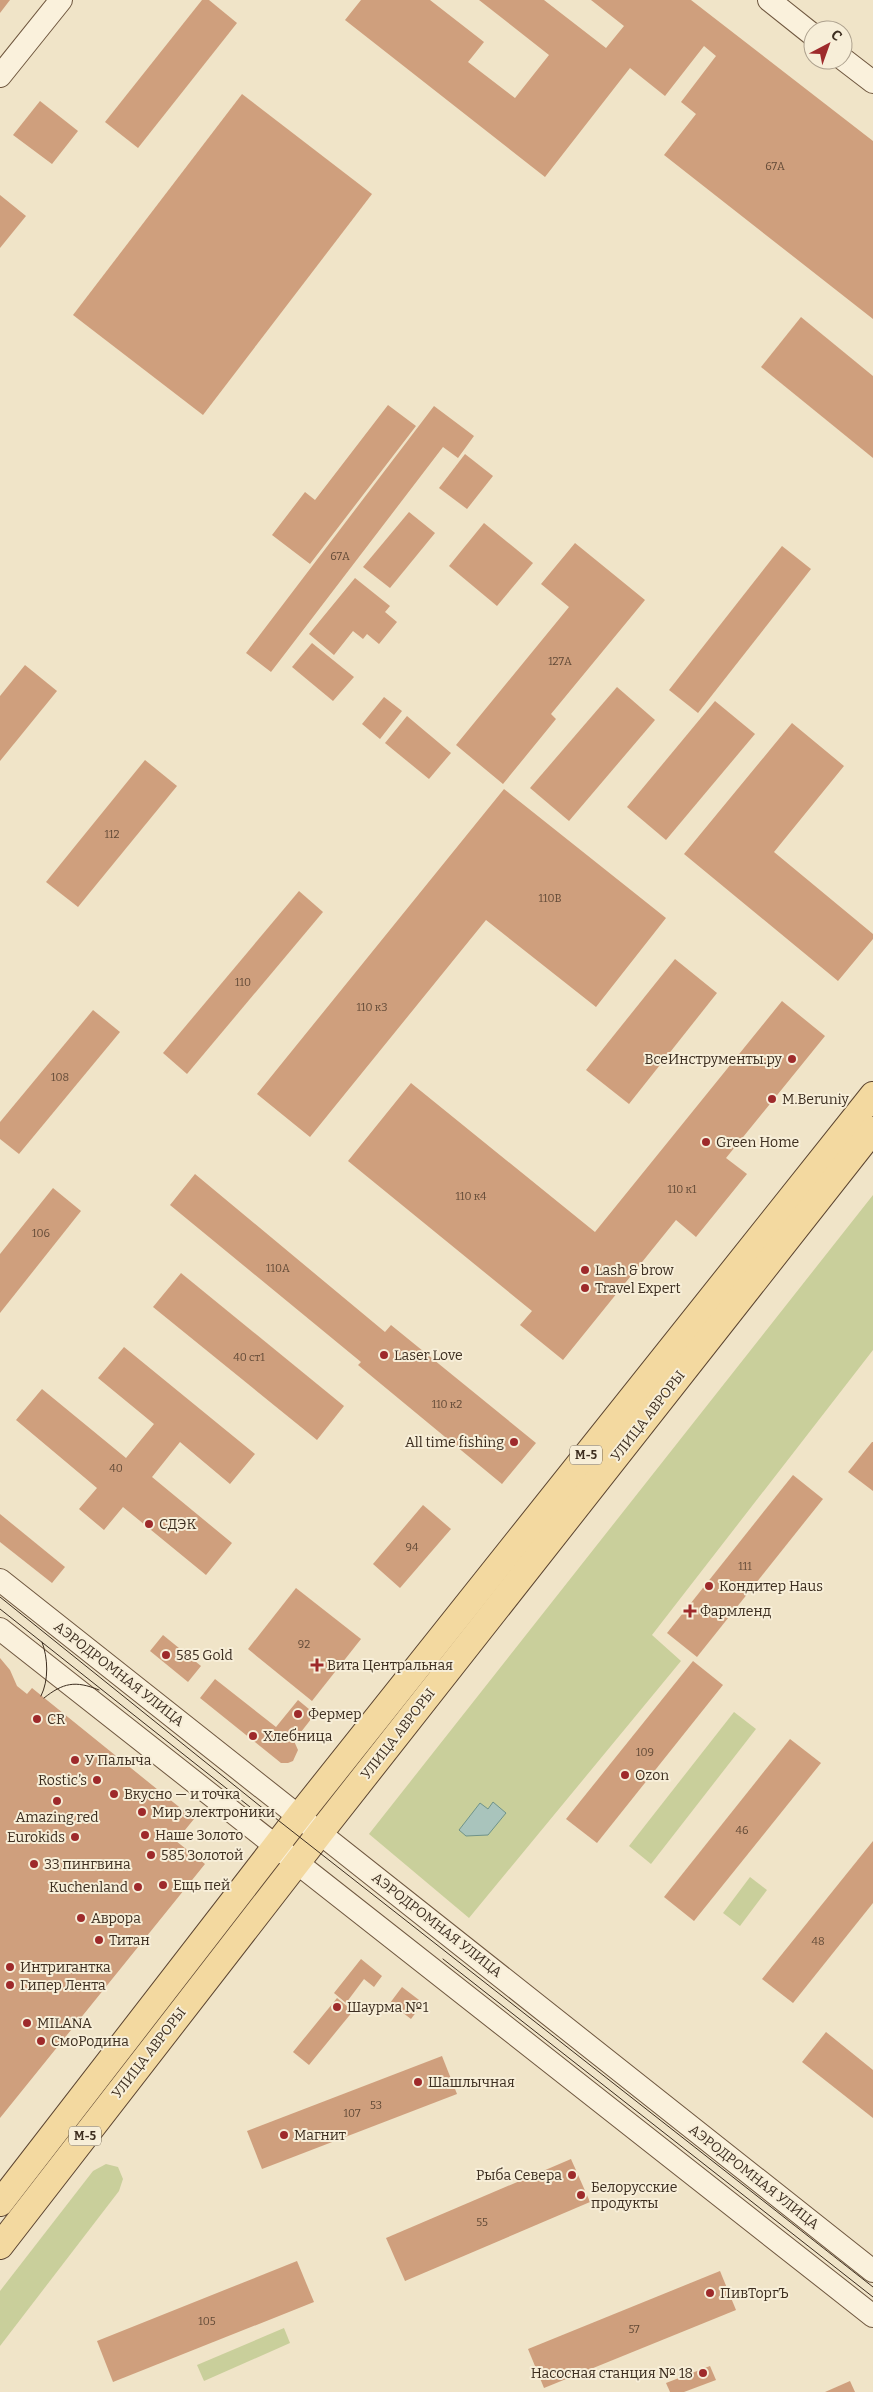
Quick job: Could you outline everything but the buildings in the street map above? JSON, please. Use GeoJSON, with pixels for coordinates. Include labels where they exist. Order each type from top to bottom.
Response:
{"type":"FeatureCollection","features":[{"type":"Feature","properties":{"kind":"main road"},"geometry":{"type":"LineString","coordinates":[[0,76],[61,0]]}},
{"type":"Feature","properties":{"kind":"main road"},"geometry":{"type":"LineString","coordinates":[[769,0],[803,27]]}},
{"type":"Feature","properties":{"kind":"main road"},"geometry":{"type":"LineString","coordinates":[[853,66],[873,82]]}},
{"type":"Feature","properties":{"kind":"main road","name":"УЛИЦА АВРОРЫ"},"geometry":{"type":"LineString","coordinates":[[0,2202],[275,1846],[873,1094]]}},
{"type":"Feature","properties":{"kind":"main road","name":"УЛИЦА АВРОРЫ"},"geometry":{"type":"LineString","coordinates":[[0,2246],[320,1833],[873,1130]]}},
{"type":"Feature","properties":{"kind":"main road","name":"АЭРОДРОМНАЯ УЛИЦА"},"geometry":{"type":"LineString","coordinates":[[0,1580],[873,2271]]}},
{"type":"Feature","properties":{"kind":"main road"},"geometry":{"type":"LineString","coordinates":[[0,1629],[873,2316]]}},
{"type":"Feature","properties":{"kind":"green space"},"geometry":{"type":"Polygon","coordinates":[[[873,1195],[873,1350],[652,1635],[681,1661],[469,1918],[369,1834],[873,1195]]]}},
{"type":"Feature","properties":{"kind":"green space"},"geometry":{"type":"Polygon","coordinates":[[[734,1712],[756,1729],[651,1864],[629,1846],[734,1712]]]}},
{"type":"Feature","properties":{"kind":"green space"},"geometry":{"type":"Polygon","coordinates":[[[750,1877],[767,1890],[740,1926],[723,1913],[750,1877]]]}},
{"type":"Feature","properties":{"kind":"green space"},"geometry":{"type":"Polygon","coordinates":[[[106,2164],[118,2167],[123,2179],[119,2191],[0,2346],[0,2291],[93,2171],[106,2164]]]}},
{"type":"Feature","properties":{"kind":"green space"},"geometry":{"type":"Polygon","coordinates":[[[284,2328],[290,2343],[204,2381],[197,2365],[284,2328]]]}},
{"type":"Feature","properties":{"kind":"water"},"geometry":{"type":"Polygon","coordinates":[[[493,1802],[506,1813],[488,1835],[466,1836],[459,1830],[480,1803],[488,1809],[493,1802]]]}},
{"type":"Feature","properties":{"kind":"tram line"},"geometry":{"type":"LineString","coordinates":[[0,1597],[260,1806],[873,2287]]}},
{"type":"Feature","properties":{"kind":"tram line"},"geometry":{"type":"LineString","coordinates":[[0,1609],[250,1807]]}},
{"type":"Feature","properties":{"kind":"tram line"},"geometry":{"type":"LineString","coordinates":[[41,1696],[44,1690],[47,1669],[46,1655],[42,1642]]}},
{"type":"Feature","properties":{"kind":"tram line"},"geometry":{"type":"LineString","coordinates":[[44,1698],[63,1686],[76,1684],[99,1690]]}},
{"type":"Feature","properties":{"kind":"tram line"},"geometry":{"type":"LineString","coordinates":[[443,1959],[873,2297]]}},
{"type":"Feature","properties":{"kind":"place","name":"ВсеИнструменты.ру"},"geometry":{"type":"Point","coordinates":[792,1059]}},
{"type":"Feature","properties":{"kind":"place","name":"M.Beruniy"},"geometry":{"type":"Point","coordinates":[772,1099]}},
{"type":"Feature","properties":{"kind":"place","name":"Green Home"},"geometry":{"type":"Point","coordinates":[706,1142]}},
{"type":"Feature","properties":{"kind":"place","name":"Lash & brow"},"geometry":{"type":"Point","coordinates":[585,1270]}},
{"type":"Feature","properties":{"kind":"place","name":"Travel Expert"},"geometry":{"type":"Point","coordinates":[585,1288]}},
{"type":"Feature","properties":{"kind":"place","name":"Laser Love"},"geometry":{"type":"Point","coordinates":[384,1355]}},
{"type":"Feature","properties":{"kind":"place","name":"All time fishing"},"geometry":{"type":"Point","coordinates":[514,1442]}},
{"type":"Feature","properties":{"kind":"place","name":"СДЭК"},"geometry":{"type":"Point","coordinates":[149,1524]}},
{"type":"Feature","properties":{"kind":"place","name":"Кондитер Haus"},"geometry":{"type":"Point","coordinates":[709,1586]}},
{"type":"Feature","properties":{"kind":"place","name":"Фармленд"},"geometry":{"type":"Point","coordinates":[690,1611]}},
{"type":"Feature","properties":{"kind":"place","name":"585 Gold"},"geometry":{"type":"Point","coordinates":[166,1655]}},
{"type":"Feature","properties":{"kind":"place","name":"Вита Центральная"},"geometry":{"type":"Point","coordinates":[317,1665]}},
{"type":"Feature","properties":{"kind":"place","name":"Фермер"},"geometry":{"type":"Point","coordinates":[298,1714]}},
{"type":"Feature","properties":{"kind":"place","name":"CR"},"geometry":{"type":"Point","coordinates":[37,1719]}},
{"type":"Feature","properties":{"kind":"place","name":"Хлебница"},"geometry":{"type":"Point","coordinates":[253,1736]}},
{"type":"Feature","properties":{"kind":"place","name":"У Палыча"},"geometry":{"type":"Point","coordinates":[75,1760]}},
{"type":"Feature","properties":{"kind":"place","name":"Ozon"},"geometry":{"type":"Point","coordinates":[625,1775]}},
{"type":"Feature","properties":{"kind":"place","name":"Rostic’s"},"geometry":{"type":"Point","coordinates":[97,1780]}},
{"type":"Feature","properties":{"kind":"place","name":"Вкусно — и точка"},"geometry":{"type":"Point","coordinates":[114,1794]}},
{"type":"Feature","properties":{"kind":"place","name":"Amazing red"},"geometry":{"type":"Point","coordinates":[57,1801]}},
{"type":"Feature","properties":{"kind":"place","name":"Мир электроники"},"geometry":{"type":"Point","coordinates":[142,1812]}},
{"type":"Feature","properties":{"kind":"place","name":"Наше Золото"},"geometry":{"type":"Point","coordinates":[145,1835]}},
{"type":"Feature","properties":{"kind":"place","name":"Eurokids"},"geometry":{"type":"Point","coordinates":[75,1837]}},
{"type":"Feature","properties":{"kind":"place","name":"585 Золотой"},"geometry":{"type":"Point","coordinates":[151,1855]}},
{"type":"Feature","properties":{"kind":"place","name":"33 пингвина"},"geometry":{"type":"Point","coordinates":[34,1864]}},
{"type":"Feature","properties":{"kind":"place","name":"Ещь пей"},"geometry":{"type":"Point","coordinates":[163,1885]}},
{"type":"Feature","properties":{"kind":"place","name":"Kuchenland"},"geometry":{"type":"Point","coordinates":[138,1887]}},
{"type":"Feature","properties":{"kind":"place","name":"Аврора"},"geometry":{"type":"Point","coordinates":[81,1918]}},
{"type":"Feature","properties":{"kind":"place","name":"Титан"},"geometry":{"type":"Point","coordinates":[99,1940]}},
{"type":"Feature","properties":{"kind":"place","name":"Интригантка"},"geometry":{"type":"Point","coordinates":[10,1967]}},
{"type":"Feature","properties":{"kind":"place","name":"Гипер Лента"},"geometry":{"type":"Point","coordinates":[10,1985]}},
{"type":"Feature","properties":{"kind":"place","name":"Шаурма №1"},"geometry":{"type":"Point","coordinates":[337,2007]}},
{"type":"Feature","properties":{"kind":"place","name":"MILANA"},"geometry":{"type":"Point","coordinates":[27,2023]}},
{"type":"Feature","properties":{"kind":"place","name":"СмоРодина"},"geometry":{"type":"Point","coordinates":[41,2041]}},
{"type":"Feature","properties":{"kind":"place","name":"Шашлычная"},"geometry":{"type":"Point","coordinates":[418,2082]}},
{"type":"Feature","properties":{"kind":"place","name":"Магнит"},"geometry":{"type":"Point","coordinates":[284,2135]}},
{"type":"Feature","properties":{"kind":"place","name":"Рыба Севера"},"geometry":{"type":"Point","coordinates":[572,2175]}},
{"type":"Feature","properties":{"kind":"place","name":"Белорусские продукты"},"geometry":{"type":"Point","coordinates":[581,2195]}},
{"type":"Feature","properties":{"kind":"place","name":"ПивТоргЪ"},"geometry":{"type":"Point","coordinates":[710,2293]}},
{"type":"Feature","properties":{"kind":"place","name":"Насосная станция № 18"},"geometry":{"type":"Point","coordinates":[703,2373]}}]}
